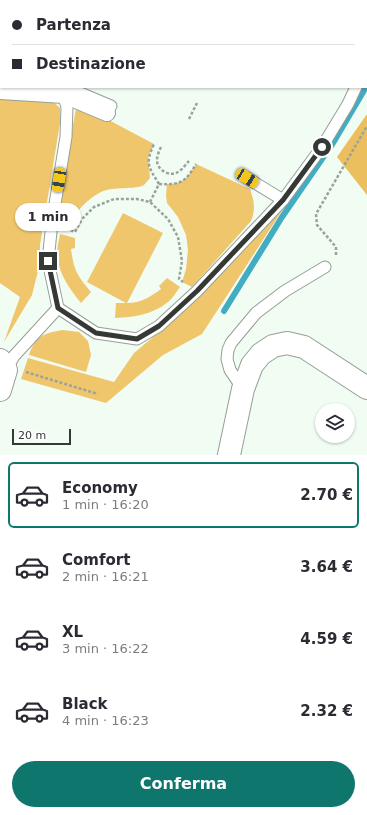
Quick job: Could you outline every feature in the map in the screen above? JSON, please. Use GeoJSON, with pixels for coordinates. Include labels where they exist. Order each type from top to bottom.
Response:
{"type":"FeatureCollection","features":[{"type":"Feature","properties":{"kind":"street"},"geometry":{"type":"LineString","coordinates":[[0,91],[63,90],[109,109]]}},
{"type":"Feature","properties":{"kind":"street"},"geometry":{"type":"LineString","coordinates":[[230,455],[243,389],[252,365],[261,354],[273,346],[287,343],[304,347],[367,388]]}},
{"type":"Feature","properties":{"kind":"lane"},"geometry":{"type":"LineString","coordinates":[[63,90],[67,107],[66,137],[52,222],[48,261],[58,308],[96,333],[137,339],[159,326],[197,291],[283,200],[322,147],[348,104],[356,88]]}},
{"type":"Feature","properties":{"kind":"lane"},"geometry":{"type":"LineString","coordinates":[[247,178],[283,200]]}},
{"type":"Feature","properties":{"kind":"lane"},"geometry":{"type":"LineString","coordinates":[[243,389],[230,370],[227,359],[228,350],[232,342],[256,313],[285,291],[326,267]]}},
{"type":"Feature","properties":{"kind":"lane"},"geometry":{"type":"LineString","coordinates":[[7,373],[14,356],[58,308]]}},
{"type":"Feature","properties":{"kind":"path"},"geometry":{"type":"LineString","coordinates":[[189,119],[197,103]]}},
{"type":"Feature","properties":{"kind":"path"},"geometry":{"type":"LineString","coordinates":[[326,267],[336,258],[336,247],[317,225],[316,214],[367,126]]}},
{"type":"Feature","properties":{"kind":"path"},"geometry":{"type":"LineString","coordinates":[[154,144],[148,157],[148,166],[159,184]]}},
{"type":"Feature","properties":{"kind":"path"},"geometry":{"type":"LineString","coordinates":[[161,147],[157,159],[158,166],[162,171],[170,174],[178,172],[189,161]]}},
{"type":"Feature","properties":{"kind":"path"},"geometry":{"type":"LineString","coordinates":[[159,184],[182,182],[189,177],[196,164]]}},
{"type":"Feature","properties":{"kind":"path"},"geometry":{"type":"LineString","coordinates":[[150,202],[159,184]]}},
{"type":"Feature","properties":{"kind":"path"},"geometry":{"type":"LineString","coordinates":[[52,222],[75,232],[82,219],[94,207],[114,199],[137,199],[150,202],[168,220],[178,237],[182,261],[179,280],[197,291]]}},
{"type":"Feature","properties":{"kind":"path"},"geometry":{"type":"LineString","coordinates":[[7,373],[98,394]]}},
{"type":"Feature","properties":{"kind":"shaded area"},"geometry":{"type":"Polygon","coordinates":[[[0,96],[50,99],[60,108],[60,123],[40,245],[40,263],[32,295],[4,342],[20,297],[0,283],[0,96]]]}},
{"type":"Feature","properties":{"kind":"shaded area"},"geometry":{"type":"Polygon","coordinates":[[[76,108],[105,118],[154,144],[148,157],[150,178],[144,185],[101,192],[86,203],[73,217],[59,207],[76,108]]]}},
{"type":"Feature","properties":{"kind":"shaded area"},"geometry":{"type":"Polygon","coordinates":[[[367,114],[367,195],[337,157],[367,114]]]}},
{"type":"Feature","properties":{"kind":"shaded area"},"geometry":{"type":"Polygon","coordinates":[[[196,164],[250,189],[254,209],[251,221],[192,287],[182,282],[186,269],[188,250],[186,235],[178,217],[167,203],[166,195],[167,184],[178,183],[185,179],[196,164]]]}},
{"type":"Feature","properties":{"kind":"shaded area"},"geometry":{"type":"Polygon","coordinates":[[[287,203],[202,334],[163,355],[106,403],[21,379],[28,358],[114,382],[134,353],[177,317],[287,203]]]}},
{"type":"Feature","properties":{"kind":"shaded area"},"geometry":{"type":"Polygon","coordinates":[[[123,213],[163,233],[127,303],[141,301],[153,295],[161,289],[159,286],[167,278],[180,287],[170,300],[156,310],[136,316],[115,318],[116,303],[126,303],[87,282],[123,213]]]}},
{"type":"Feature","properties":{"kind":"shaded area"},"geometry":{"type":"Polygon","coordinates":[[[60,234],[75,238],[75,248],[71,249],[73,263],[79,277],[91,292],[81,303],[68,286],[59,267],[57,253],[60,234]]]}},
{"type":"Feature","properties":{"kind":"shaded area"},"geometry":{"type":"Polygon","coordinates":[[[63,330],[79,332],[88,341],[91,355],[86,372],[29,355],[34,344],[41,336],[51,332],[63,330]]]}},
{"type":"Feature","properties":{"kind":"waterway"},"geometry":{"type":"LineString","coordinates":[[224,311],[282,217],[333,143],[365,88]]}},
{"type":"Feature","properties":{"kind":"route"},"geometry":{"type":"LineString","coordinates":[[48,261],[58,308],[96,333],[137,339],[159,326],[197,291],[283,200],[322,147]]}}]}
